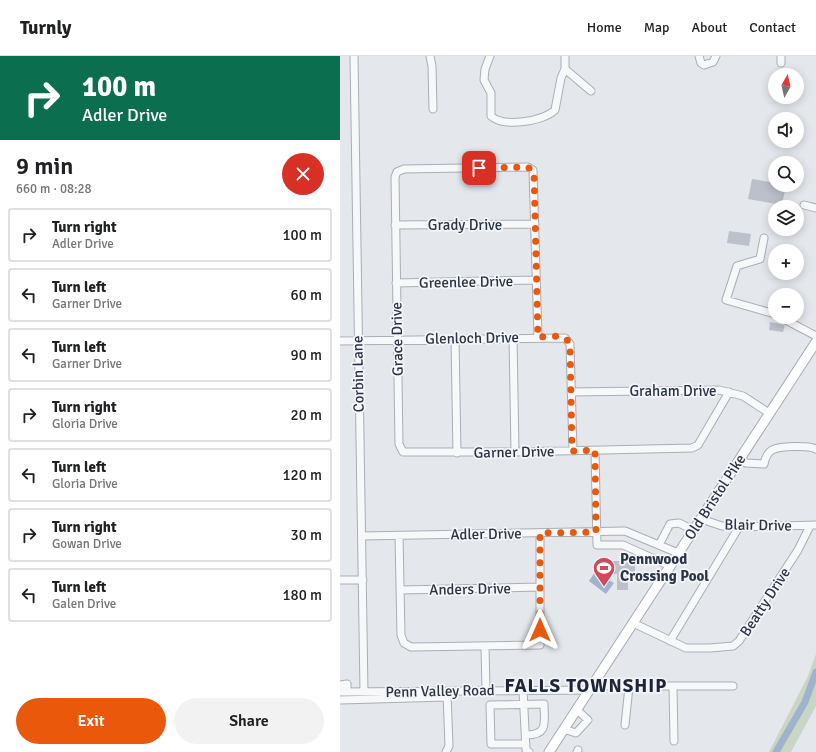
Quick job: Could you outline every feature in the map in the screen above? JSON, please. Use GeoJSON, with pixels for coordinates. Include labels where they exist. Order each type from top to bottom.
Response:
{"type":"FeatureCollection","features":[{"type":"Feature","properties":{"kind":"main road","name":"Old Bristol Pike"},"geometry":{"type":"LineString","coordinates":[[549,752],[589,688],[816,342]]}},
{"type":"Feature","properties":{"kind":"street","name":"Corbin Lane"},"geometry":{"type":"LineString","coordinates":[[354,56],[364,692]]}},
{"type":"Feature","properties":{"kind":"street"},"geometry":{"type":"LineString","coordinates":[[430,56],[432,66],[433,109]]}},
{"type":"Feature","properties":{"kind":"street"},"geometry":{"type":"LineString","coordinates":[[490,56],[485,69],[484,80],[491,93],[491,116],[498,120],[534,120],[550,115],[556,110],[561,78],[565,69],[565,56]]}},
{"type":"Feature","properties":{"kind":"street"},"geometry":{"type":"LineString","coordinates":[[699,56],[701,63],[704,65],[713,62],[716,56]]}},
{"type":"Feature","properties":{"kind":"street"},"geometry":{"type":"LineString","coordinates":[[565,69],[591,91]]}},
{"type":"Feature","properties":{"kind":"street","name":"Grace Drive"},"geometry":{"type":"LineString","coordinates":[[457,452],[407,453],[400,448],[395,177],[398,172],[404,169],[531,168],[534,172],[535,224]]}},
{"type":"Feature","properties":{"kind":"street"},"geometry":{"type":"LineString","coordinates":[[804,204],[816,208]]}},
{"type":"Feature","properties":{"kind":"street"},"geometry":{"type":"LineString","coordinates":[[535,224],[538,337]]}},
{"type":"Feature","properties":{"kind":"street","name":"Grady Drive"},"geometry":{"type":"LineString","coordinates":[[395,225],[535,224]]}},
{"type":"Feature","properties":{"kind":"street"},"geometry":{"type":"LineString","coordinates":[[764,238],[760,259],[737,266],[726,300],[768,312]]}},
{"type":"Feature","properties":{"kind":"street","name":"Greenlee Drive"},"geometry":{"type":"LineString","coordinates":[[396,283],[536,280]]}},
{"type":"Feature","properties":{"kind":"street"},"geometry":{"type":"LineString","coordinates":[[793,324],[816,336]]}},
{"type":"Feature","properties":{"kind":"street","name":"Glenloch Drive"},"geometry":{"type":"LineString","coordinates":[[340,341],[563,337],[569,340],[570,344],[571,392]]}},
{"type":"Feature","properties":{"kind":"street"},"geometry":{"type":"LineString","coordinates":[[513,338],[515,452]]}},
{"type":"Feature","properties":{"kind":"street"},"geometry":{"type":"LineString","coordinates":[[455,339],[457,452]]}},
{"type":"Feature","properties":{"kind":"street","name":"Graham Drive"},"geometry":{"type":"LineString","coordinates":[[571,392],[719,390],[743,396],[769,413]]}},
{"type":"Feature","properties":{"kind":"street"},"geometry":{"type":"LineString","coordinates":[[571,392],[572,451]]}},
{"type":"Feature","properties":{"kind":"street","name":"Garner Drive"},"geometry":{"type":"LineString","coordinates":[[457,452],[572,451],[696,447],[729,392]]}},
{"type":"Feature","properties":{"kind":"street"},"geometry":{"type":"LineString","coordinates":[[739,459],[746,463],[764,464],[766,457],[772,450],[785,447],[816,449]]}},
{"type":"Feature","properties":{"kind":"street"},"geometry":{"type":"LineString","coordinates":[[595,450],[597,545],[623,545],[670,566]]}},
{"type":"Feature","properties":{"kind":"street","name":"Blair Drive"},"geometry":{"type":"LineString","coordinates":[[700,519],[722,526],[739,527],[813,525]]}},
{"type":"Feature","properties":{"kind":"street"},"geometry":{"type":"LineString","coordinates":[[659,545],[670,524],[679,523],[693,530]]}},
{"type":"Feature","properties":{"kind":"street","name":"Beatty Drive"},"geometry":{"type":"LineString","coordinates":[[633,623],[686,648],[733,646],[736,644],[813,525]]}},
{"type":"Feature","properties":{"kind":"street"},"geometry":{"type":"LineString","coordinates":[[670,641],[739,527]]}},
{"type":"Feature","properties":{"kind":"street","name":"Adler Drive"},"geometry":{"type":"LineString","coordinates":[[362,536],[630,532],[678,553]]}},
{"type":"Feature","properties":{"kind":"street"},"geometry":{"type":"LineString","coordinates":[[399,536],[401,635],[406,645],[411,648],[485,647],[540,645],[540,533]]}},
{"type":"Feature","properties":{"kind":"street"},"geometry":{"type":"LineString","coordinates":[[340,580],[363,580]]}},
{"type":"Feature","properties":{"kind":"street","name":"Anders Drive"},"geometry":{"type":"LineString","coordinates":[[400,590],[540,587]]}},
{"type":"Feature","properties":{"kind":"street"},"geometry":{"type":"LineString","coordinates":[[485,647],[486,690]]}},
{"type":"Feature","properties":{"kind":"street"},"geometry":{"type":"LineString","coordinates":[[340,684],[347,684],[344,692]]}},
{"type":"Feature","properties":{"kind":"street","name":"Penn Valley Road"},"geometry":{"type":"LineString","coordinates":[[344,692],[447,694],[486,690],[733,686]]}},
{"type":"Feature","properties":{"kind":"street"},"geometry":{"type":"LineString","coordinates":[[625,725],[629,687]]}},
{"type":"Feature","properties":{"kind":"street"},"geometry":{"type":"LineString","coordinates":[[673,687],[674,740]]}},
{"type":"Feature","properties":{"kind":"street"},"geometry":{"type":"LineString","coordinates":[[523,690],[526,750],[529,752]]}},
{"type":"Feature","properties":{"kind":"street"},"geometry":{"type":"LineString","coordinates":[[340,700],[447,694],[447,751]]}},
{"type":"Feature","properties":{"kind":"street"},"geometry":{"type":"LineString","coordinates":[[526,735],[536,735],[541,732],[544,726],[544,704],[490,705],[491,744],[526,744]]}},
{"type":"Feature","properties":{"kind":"street"},"geometry":{"type":"LineString","coordinates":[[563,729],[576,733],[588,720],[576,709]]}},
{"type":"Feature","properties":{"kind":"green space"},"geometry":{"type":"Polygon","coordinates":[[[816,654],[816,706],[791,752],[769,752],[808,676],[816,654]]]}},
{"type":"Feature","properties":{"kind":"water","name":"Pennwood Crossing Pool"},"geometry":{"type":"Polygon","coordinates":[[[595,572],[614,583],[606,594],[589,581],[595,572]]]}},
{"type":"Feature","properties":{"kind":"building"},"geometry":{"type":"Polygon","coordinates":[[[752,179],[768,182],[768,192],[785,192],[783,200],[768,200],[768,203],[748,199],[752,179]]]}},
{"type":"Feature","properties":{"kind":"building"},"geometry":{"type":"Polygon","coordinates":[[[729,231],[751,234],[749,246],[727,243],[729,231]]]}},
{"type":"Feature","properties":{"kind":"building"},"geometry":{"type":"Polygon","coordinates":[[[770,324],[785,325],[783,332],[769,330],[770,324]]]}},
{"type":"Feature","properties":{"kind":"building"},"geometry":{"type":"Polygon","coordinates":[[[611,561],[635,561],[635,574],[628,574],[628,590],[617,590],[617,574],[611,574],[611,561]]]}},
{"type":"Feature","properties":{"kind":"waterway"},"geometry":{"type":"LineString","coordinates":[[776,752],[805,702],[816,672]]}},
{"type":"Feature","properties":{"kind":"place","name":"Pennwood Crossing Pool"},"geometry":{"type":"Point","coordinates":[604,588]}},
{"type":"Feature","properties":{"kind":"district","name":"FALLS TOWNSHIP"},"geometry":{"type":"Point","coordinates":[586,686]}},
{"type":"Feature","properties":{"kind":"route"},"geometry":{"type":"LineString","coordinates":[[479,168],[528,167],[534,172],[538,337],[563,337],[569,340],[572,451],[595,450],[596,532],[540,533],[540,630]]}}]}
